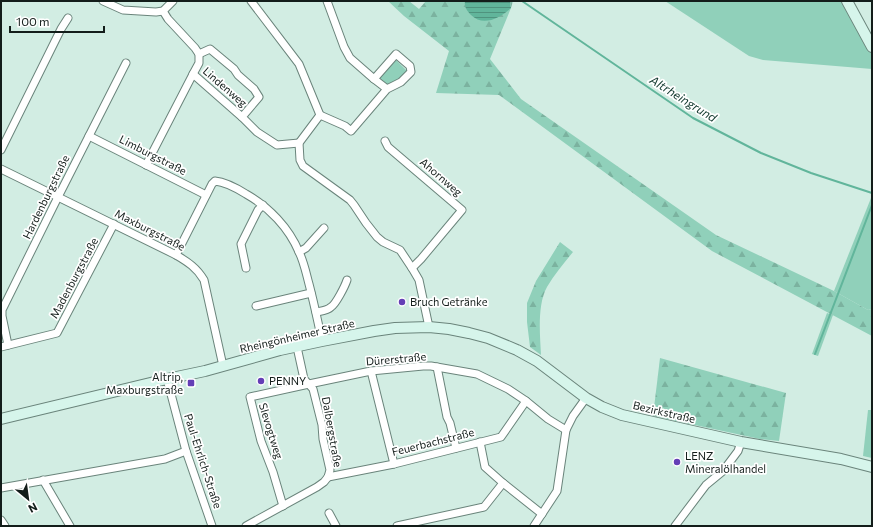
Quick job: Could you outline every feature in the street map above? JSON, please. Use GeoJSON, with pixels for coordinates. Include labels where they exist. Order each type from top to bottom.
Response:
{"type":"FeatureCollection","features":[{"type":"Feature","properties":{"kind":"street"},"geometry":{"type":"LineString","coordinates":[[103,1],[123,10],[156,12],[163,11],[173,1]]}},
{"type":"Feature","properties":{"kind":"street"},"geometry":{"type":"LineString","coordinates":[[251,1],[299,64],[320,115],[345,126],[351,131],[387,89],[402,82],[411,72],[410,66],[396,54],[374,79]]}},
{"type":"Feature","properties":{"kind":"street"},"geometry":{"type":"LineString","coordinates":[[327,1],[344,47],[350,58],[387,89]]}},
{"type":"Feature","properties":{"kind":"street"},"geometry":{"type":"LineString","coordinates":[[847,1],[872,47]]}},
{"type":"Feature","properties":{"kind":"street"},"geometry":{"type":"LineString","coordinates":[[146,165],[199,63],[199,54],[195,48],[168,20],[163,11]]}},
{"type":"Feature","properties":{"kind":"street"},"geometry":{"type":"LineString","coordinates":[[1,150],[61,29],[68,18]]}},
{"type":"Feature","properties":{"kind":"street"},"geometry":{"type":"LineString","coordinates":[[199,54],[210,49],[234,69],[238,75],[254,89],[258,97],[242,117]]}},
{"type":"Feature","properties":{"kind":"street","name":"Hardenburgstraße"},"geometry":{"type":"LineString","coordinates":[[5,346],[2,310],[126,63]]}},
{"type":"Feature","properties":{"kind":"street","name":"Lindenweg"},"geometry":{"type":"LineString","coordinates":[[193,74],[257,132],[277,144],[299,143]]}},
{"type":"Feature","properties":{"kind":"street"},"geometry":{"type":"LineString","coordinates":[[320,115],[299,143],[300,160],[303,166],[350,200],[377,237],[383,242],[400,250],[419,280],[429,327]]}},
{"type":"Feature","properties":{"kind":"street","name":"Limburgstraße"},"geometry":{"type":"LineString","coordinates":[[89,136],[206,195]]}},
{"type":"Feature","properties":{"kind":"street","name":"Ahornweg"},"geometry":{"type":"LineString","coordinates":[[385,141],[388,147],[462,210],[412,268]]}},
{"type":"Feature","properties":{"kind":"street","name":"Maxburgstraße"},"geometry":{"type":"LineString","coordinates":[[1,169],[189,262],[200,273],[204,280],[223,366]]}},
{"type":"Feature","properties":{"kind":"street"},"geometry":{"type":"LineString","coordinates":[[176,255],[212,184],[218,181],[243,192],[263,205],[273,214],[290,236],[299,252],[311,292],[322,341]]}},
{"type":"Feature","properties":{"kind":"street"},"geometry":{"type":"LineString","coordinates":[[246,268],[241,244],[258,210],[263,205]]}},
{"type":"Feature","properties":{"kind":"street","name":"Madenburgstraße"},"geometry":{"type":"LineString","coordinates":[[5,346],[57,333],[114,224]]}},
{"type":"Feature","properties":{"kind":"street"},"geometry":{"type":"LineString","coordinates":[[299,252],[306,248],[324,228]]}},
{"type":"Feature","properties":{"kind":"street"},"geometry":{"type":"LineString","coordinates":[[316,312],[332,307],[346,285],[347,280]]}},
{"type":"Feature","properties":{"kind":"street"},"geometry":{"type":"LineString","coordinates":[[256,306],[311,292]]}},
{"type":"Feature","properties":{"kind":"street","name":"Rheingönheimer Straße"},"geometry":{"type":"LineString","coordinates":[[1,419],[205,371],[322,341],[374,331],[429,327],[469,333],[488,338],[517,350],[538,361],[586,398]]}},
{"type":"Feature","properties":{"kind":"street","name":"Dalbergstraße"},"geometry":{"type":"LineString","coordinates":[[246,526],[317,487],[328,477],[330,470],[323,439],[322,425],[312,389],[304,378],[297,347]]}},
{"type":"Feature","properties":{"kind":"street","name":"Dürerstraße"},"geometry":{"type":"LineString","coordinates":[[308,384],[371,371],[422,366],[477,374],[508,389],[548,419],[566,430]]}},
{"type":"Feature","properties":{"kind":"street"},"geometry":{"type":"LineString","coordinates":[[437,367],[447,417],[450,423],[456,448]]}},
{"type":"Feature","properties":{"kind":"street"},"geometry":{"type":"LineString","coordinates":[[371,371],[394,464]]}},
{"type":"Feature","properties":{"kind":"street","name":"Paul-Ehrlich-Straße"},"geometry":{"type":"LineString","coordinates":[[167,379],[186,451],[212,526]]}},
{"type":"Feature","properties":{"kind":"street","name":"Slevogtweg"},"geometry":{"type":"LineString","coordinates":[[283,506],[273,472],[261,441],[250,397],[308,384]]}},
{"type":"Feature","properties":{"kind":"street"},"geometry":{"type":"LineString","coordinates":[[534,526],[557,491],[566,430],[573,416],[586,398]]}},
{"type":"Feature","properties":{"kind":"street","name":"Bezirkstraße"},"geometry":{"type":"LineString","coordinates":[[586,398],[602,407],[622,415],[741,442],[840,459],[872,467]]}},
{"type":"Feature","properties":{"kind":"street","name":"Feuerbachstraße"},"geometry":{"type":"LineString","coordinates":[[328,477],[394,464],[501,437],[526,401]]}},
{"type":"Feature","properties":{"kind":"street"},"geometry":{"type":"LineString","coordinates":[[480,442],[485,467],[503,484],[542,514]]}},
{"type":"Feature","properties":{"kind":"street"},"geometry":{"type":"LineString","coordinates":[[675,526],[706,485],[723,471],[738,451],[741,442]]}},
{"type":"Feature","properties":{"kind":"street"},"geometry":{"type":"LineString","coordinates":[[1,488],[165,459],[186,451]]}},
{"type":"Feature","properties":{"kind":"street"},"geometry":{"type":"LineString","coordinates":[[43,480],[70,526]]}},
{"type":"Feature","properties":{"kind":"street"},"geometry":{"type":"LineString","coordinates":[[397,526],[484,507],[503,484]]}},
{"type":"Feature","properties":{"kind":"street"},"geometry":{"type":"LineString","coordinates":[[329,514],[336,526]]}},
{"type":"Feature","properties":{"kind":"street"},"geometry":{"type":"LineString","coordinates":[[1,520],[5,526]]}},
{"type":"Feature","properties":{"kind":"green space"},"geometry":{"type":"Polygon","coordinates":[[[388,1],[409,1],[419,9],[426,1],[465,1],[465,5],[511,8],[490,59],[521,99],[716,235],[834,291],[868,310],[872,309],[872,336],[712,251],[499,95],[436,93],[449,51],[404,16],[388,1]]]}},
{"type":"Feature","properties":{"kind":"green space"},"geometry":{"type":"Polygon","coordinates":[[[510,1],[513,1],[511,8],[510,1]]]}},
{"type":"Feature","properties":{"kind":"green space"},"geometry":{"type":"Polygon","coordinates":[[[665,1],[843,1],[872,55],[872,69],[763,60],[749,56],[665,1]]]}},
{"type":"Feature","properties":{"kind":"green space"},"geometry":{"type":"Polygon","coordinates":[[[395,59],[407,71],[397,83],[386,88],[376,79],[395,59]]]}},
{"type":"Feature","properties":{"kind":"green space"},"geometry":{"type":"Polygon","coordinates":[[[871,198],[872,309],[868,310],[834,291],[871,198]]]}},
{"type":"Feature","properties":{"kind":"green space"},"geometry":{"type":"Polygon","coordinates":[[[560,242],[573,252],[559,269],[544,294],[540,311],[541,355],[530,347],[527,322],[527,303],[536,281],[560,242]]]}},
{"type":"Feature","properties":{"kind":"green space"},"geometry":{"type":"Polygon","coordinates":[[[827,313],[833,315],[818,356],[812,354],[827,313]]]}},
{"type":"Feature","properties":{"kind":"green space"},"geometry":{"type":"Polygon","coordinates":[[[660,358],[786,393],[779,441],[760,439],[653,416],[660,358]]]}},
{"type":"Feature","properties":{"kind":"green space"},"geometry":{"type":"Polygon","coordinates":[[[868,410],[872,410],[872,458],[863,456],[868,410]]]}},
{"type":"Feature","properties":{"kind":"shaded area"},"geometry":{"type":"Polygon","coordinates":[[[465,1],[510,1],[511,8],[497,18],[486,21],[476,19],[471,15],[465,7],[465,1]]]}},
{"type":"Feature","properties":{"kind":"waterway","name":"Altrheingrund"},"geometry":{"type":"LineString","coordinates":[[522,1],[693,118],[761,153],[811,173],[872,193]]}},
{"type":"Feature","properties":{"kind":"waterway"},"geometry":{"type":"LineString","coordinates":[[815,354],[872,205]]}},
{"type":"Feature","properties":{"kind":"place","name":"Bruch Getränke"},"geometry":{"type":"Point","coordinates":[402,302]}},
{"type":"Feature","properties":{"kind":"place","name":"PENNY"},"geometry":{"type":"Point","coordinates":[261,381]}},
{"type":"Feature","properties":{"kind":"place","name":"Altrip, Maxburgstraße"},"geometry":{"type":"Point","coordinates":[191,383]}},
{"type":"Feature","properties":{"kind":"place","name":"LENZ Mineralölhandel"},"geometry":{"type":"Point","coordinates":[677,462]}}]}
